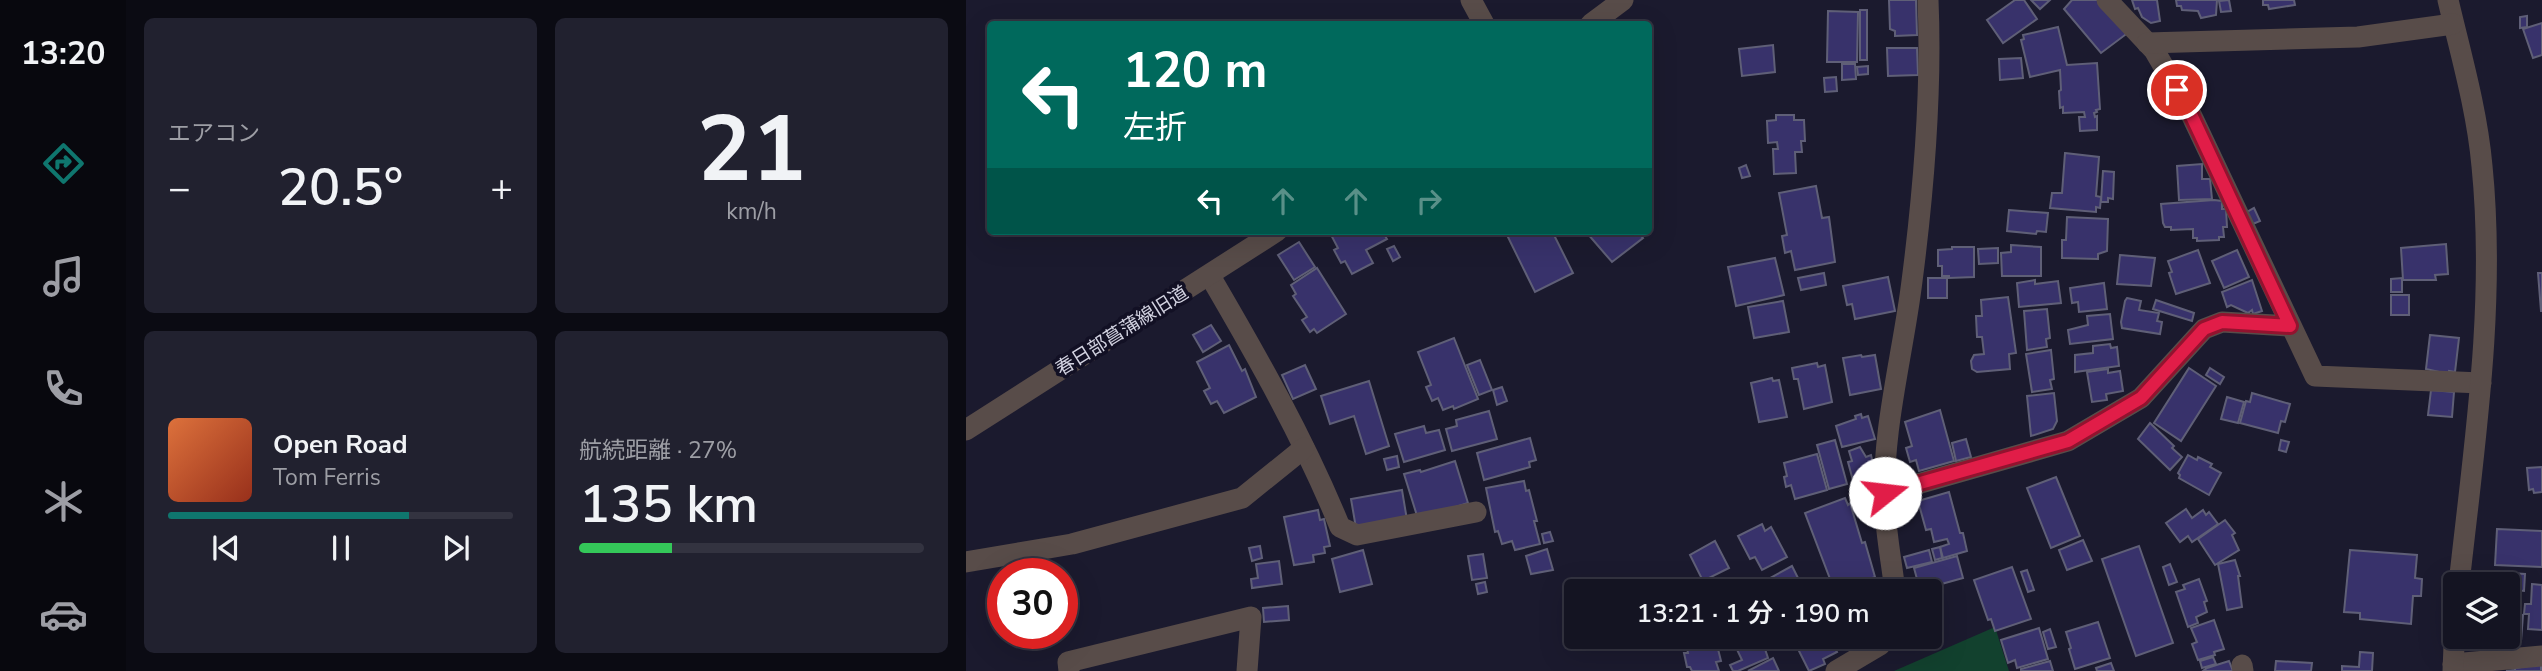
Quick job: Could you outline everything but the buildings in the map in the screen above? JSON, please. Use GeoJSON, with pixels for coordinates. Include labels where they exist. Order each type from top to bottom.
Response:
{"type":"FeatureCollection","features":[{"type":"Feature","properties":{"kind":"street"},"geometry":{"type":"LineString","coordinates":[[1471,0],[1482,21]]}},
{"type":"Feature","properties":{"kind":"street"},"geometry":{"type":"LineString","coordinates":[[1595,21],[1623,0]]}},
{"type":"Feature","properties":{"kind":"street"},"geometry":{"type":"LineString","coordinates":[[1894,579],[1885,493],[1887,448],[1912,281],[1926,146],[1931,61],[1928,0]]}},
{"type":"Feature","properties":{"kind":"street"},"geometry":{"type":"LineString","coordinates":[[2107,0],[2154,50],[2189,110],[2315,376],[2481,383]]}},
{"type":"Feature","properties":{"kind":"street"},"geometry":{"type":"LineString","coordinates":[[2448,0],[2468,83],[2482,163],[2487,261],[2481,383],[2460,572]]}},
{"type":"Feature","properties":{"kind":"street"},"geometry":{"type":"LineString","coordinates":[[2147,43],[2358,37],[2454,24]]}},
{"type":"Feature","properties":{"kind":"street","name":"春日部菖蒲線旧道"},"geometry":{"type":"LineString","coordinates":[[966,430],[1272,235]]}},
{"type":"Feature","properties":{"kind":"street"},"geometry":{"type":"LineString","coordinates":[[1210,276],[1269,376],[1340,527],[1357,535],[1476,512]]}},
{"type":"Feature","properties":{"kind":"street"},"geometry":{"type":"LineString","coordinates":[[1885,493],[2068,441],[2141,398],[2204,329],[2222,322],[2290,326]]}},
{"type":"Feature","properties":{"kind":"street"},"geometry":{"type":"LineString","coordinates":[[966,562],[1072,544],[1242,498],[1304,448]]}},
{"type":"Feature","properties":{"kind":"street"},"geometry":{"type":"LineString","coordinates":[[1069,671],[1069,662],[1251,617],[1247,671]]}},
{"type":"Feature","properties":{"kind":"street"},"geometry":{"type":"LineString","coordinates":[[1836,671],[1873,649]]}},
{"type":"Feature","properties":{"kind":"street"},"geometry":{"type":"LineString","coordinates":[[2454,649],[2453,668],[2542,656]]}},
{"type":"Feature","properties":{"kind":"green space"},"geometry":{"type":"Polygon","coordinates":[[[1995,627],[2009,671],[1894,671],[1995,627]]]}},
{"type":"Feature","properties":{"kind":"route"},"geometry":{"type":"LineString","coordinates":[[1885,493],[2068,441],[2141,398],[2204,329],[2222,322],[2290,326],[2189,110],[2177,90]]}}]}
